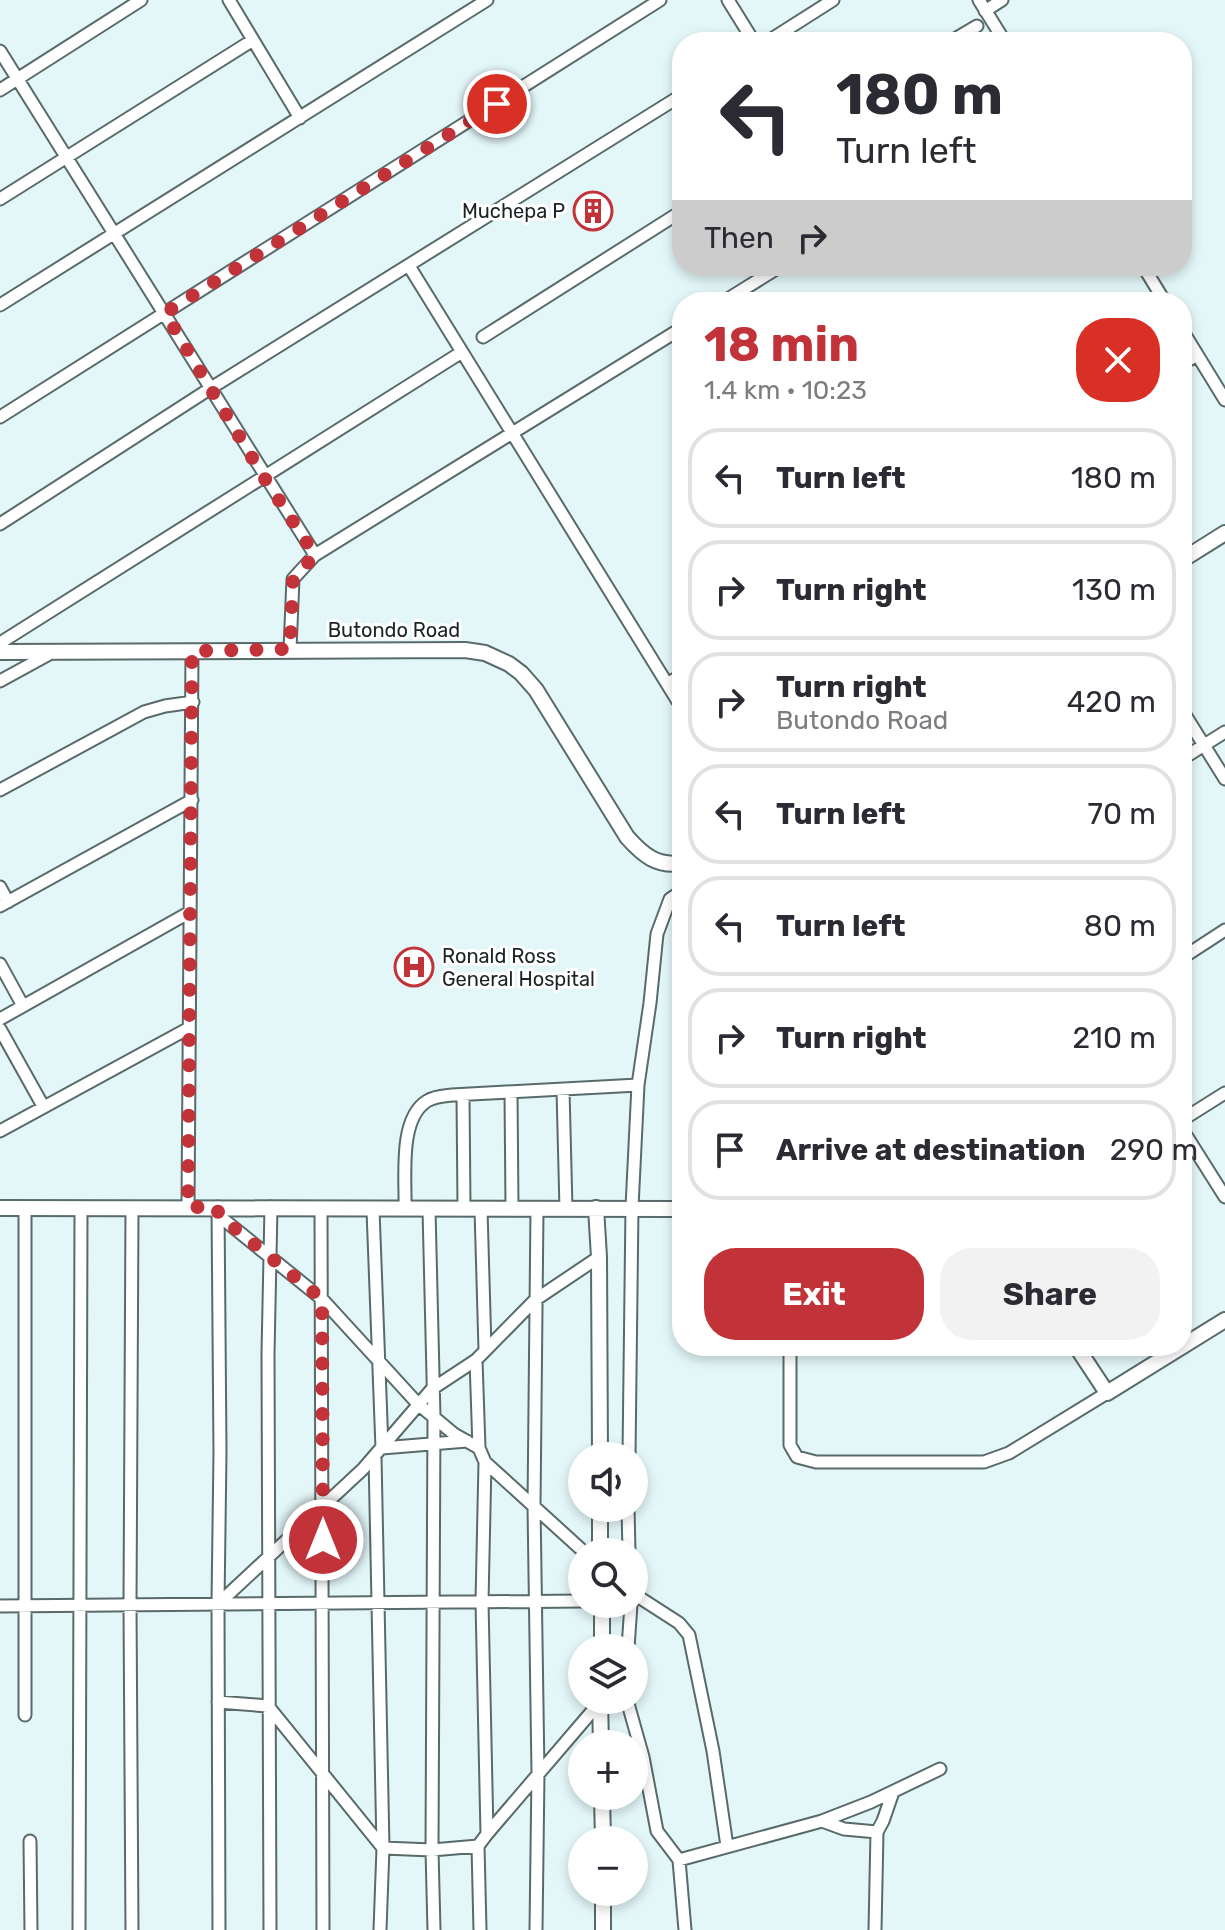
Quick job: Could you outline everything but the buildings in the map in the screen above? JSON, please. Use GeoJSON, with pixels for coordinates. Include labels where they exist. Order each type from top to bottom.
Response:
{"type":"FeatureCollection","features":[{"type":"Feature","properties":{"kind":"street"},"geometry":{"type":"LineString","coordinates":[[0,90],[141,0]]}},
{"type":"Feature","properties":{"kind":"street"},"geometry":{"type":"LineString","coordinates":[[229,0],[300,118]]}},
{"type":"Feature","properties":{"kind":"street"},"geometry":{"type":"LineString","coordinates":[[0,305],[300,118],[474,4],[487,0]]}},
{"type":"Feature","properties":{"kind":"street"},"geometry":{"type":"LineString","coordinates":[[0,417],[660,0]]}},
{"type":"Feature","properties":{"kind":"street"},"geometry":{"type":"LineString","coordinates":[[728,0],[748,32]]}},
{"type":"Feature","properties":{"kind":"street"},"geometry":{"type":"LineString","coordinates":[[783,32],[833,0]]}},
{"type":"Feature","properties":{"kind":"street"},"geometry":{"type":"LineString","coordinates":[[999,32],[982,5],[1002,0]]}},
{"type":"Feature","properties":{"kind":"street"},"geometry":{"type":"LineString","coordinates":[[967,32],[977,26]]}},
{"type":"Feature","properties":{"kind":"street"},"geometry":{"type":"LineString","coordinates":[[0,199],[253,40]]}},
{"type":"Feature","properties":{"kind":"street"},"geometry":{"type":"LineString","coordinates":[[0,51],[315,555]]}},
{"type":"Feature","properties":{"kind":"street"},"geometry":{"type":"LineString","coordinates":[[0,524],[211,388],[672,101]]}},
{"type":"Feature","properties":{"kind":"street"},"geometry":{"type":"LineString","coordinates":[[483,337],[672,217]]}},
{"type":"Feature","properties":{"kind":"street"},"geometry":{"type":"LineString","coordinates":[[409,266],[672,692]]}},
{"type":"Feature","properties":{"kind":"street"},"geometry":{"type":"LineString","coordinates":[[739,292],[765,276]]}},
{"type":"Feature","properties":{"kind":"street"},"geometry":{"type":"LineString","coordinates":[[290,649],[293,579],[315,555],[672,334]]}},
{"type":"Feature","properties":{"kind":"street"},"geometry":{"type":"LineString","coordinates":[[1192,347],[1225,400]]}},
{"type":"Feature","properties":{"kind":"street"},"geometry":{"type":"LineString","coordinates":[[0,643],[462,352]]}},
{"type":"Feature","properties":{"kind":"street"},"geometry":{"type":"LineString","coordinates":[[1192,358],[1197,355]]}},
{"type":"Feature","properties":{"kind":"street"},"geometry":{"type":"LineString","coordinates":[[1192,554],[1225,533]]}},
{"type":"Feature","properties":{"kind":"street","name":"Butondo Road"},"geometry":{"type":"LineString","coordinates":[[0,652],[290,649],[465,650],[485,653],[509,664],[536,690],[627,837],[654,861],[672,864]]}},
{"type":"Feature","properties":{"kind":"street"},"geometry":{"type":"LineString","coordinates":[[188,1207],[192,651]]}},
{"type":"Feature","properties":{"kind":"street"},"geometry":{"type":"LineString","coordinates":[[0,681],[54,652]]}},
{"type":"Feature","properties":{"kind":"street"},"geometry":{"type":"LineString","coordinates":[[667,684],[672,681]]}},
{"type":"Feature","properties":{"kind":"street"},"geometry":{"type":"LineString","coordinates":[[0,790],[144,712],[193,702]]}},
{"type":"Feature","properties":{"kind":"street"},"geometry":{"type":"LineString","coordinates":[[1192,726],[1225,779]]}},
{"type":"Feature","properties":{"kind":"street"},"geometry":{"type":"LineString","coordinates":[[1192,753],[1225,732]]}},
{"type":"Feature","properties":{"kind":"street"},"geometry":{"type":"LineString","coordinates":[[0,887],[4,904],[192,800]]}},
{"type":"Feature","properties":{"kind":"street"},"geometry":{"type":"LineString","coordinates":[[629,1442],[632,1207],[638,1085],[657,934],[672,898]]}},
{"type":"Feature","properties":{"kind":"street"},"geometry":{"type":"LineString","coordinates":[[0,1019],[190,912]]}},
{"type":"Feature","properties":{"kind":"street"},"geometry":{"type":"LineString","coordinates":[[1192,951],[1225,930]]}},
{"type":"Feature","properties":{"kind":"street"},"geometry":{"type":"LineString","coordinates":[[0,964],[23,1006]]}},
{"type":"Feature","properties":{"kind":"street"},"geometry":{"type":"LineString","coordinates":[[0,1131],[189,1028]]}},
{"type":"Feature","properties":{"kind":"street"},"geometry":{"type":"LineString","coordinates":[[0,1029],[43,1106]]}},
{"type":"Feature","properties":{"kind":"street"},"geometry":{"type":"LineString","coordinates":[[405,1209],[407,1138],[410,1125],[430,1099],[638,1085]]}},
{"type":"Feature","properties":{"kind":"street"},"geometry":{"type":"LineString","coordinates":[[563,1090],[566,1209]]}},
{"type":"Feature","properties":{"kind":"street"},"geometry":{"type":"LineString","coordinates":[[511,1092],[512,1208]]}},
{"type":"Feature","properties":{"kind":"street"},"geometry":{"type":"LineString","coordinates":[[1192,1114],[1225,1093]]}},
{"type":"Feature","properties":{"kind":"street"},"geometry":{"type":"LineString","coordinates":[[463,1095],[464,1208]]}},
{"type":"Feature","properties":{"kind":"street"},"geometry":{"type":"LineString","coordinates":[[1192,1145],[1225,1197]]}},
{"type":"Feature","properties":{"kind":"street"},"geometry":{"type":"LineString","coordinates":[[0,1208],[132,1210],[188,1207],[218,1211],[271,1207],[373,1210],[672,1209]]}},
{"type":"Feature","properties":{"kind":"street"},"geometry":{"type":"LineString","coordinates":[[270,1930],[268,1354],[271,1207]]}},
{"type":"Feature","properties":{"kind":"street"},"geometry":{"type":"LineString","coordinates":[[25,1208],[25,1715]]}},
{"type":"Feature","properties":{"kind":"street"},"geometry":{"type":"LineString","coordinates":[[596,1208],[600,1442]]}},
{"type":"Feature","properties":{"kind":"street"},"geometry":{"type":"LineString","coordinates":[[321,1209],[323,1930]]}},
{"type":"Feature","properties":{"kind":"street"},"geometry":{"type":"LineString","coordinates":[[429,1209],[434,1417],[434,1930]]}},
{"type":"Feature","properties":{"kind":"street"},"geometry":{"type":"LineString","coordinates":[[481,1209],[485,1350]]}},
{"type":"Feature","properties":{"kind":"street"},"geometry":{"type":"LineString","coordinates":[[536,1930],[538,1773],[534,1506],[537,1209]]}},
{"type":"Feature","properties":{"kind":"street"},"geometry":{"type":"LineString","coordinates":[[79,1930],[81,1210]]}},
{"type":"Feature","properties":{"kind":"street"},"geometry":{"type":"LineString","coordinates":[[132,1210],[132,1930]]}},
{"type":"Feature","properties":{"kind":"street"},"geometry":{"type":"LineString","coordinates":[[373,1210],[379,1360],[377,1603],[383,1848],[380,1930]]}},
{"type":"Feature","properties":{"kind":"street"},"geometry":{"type":"LineString","coordinates":[[218,1211],[322,1299],[418,1404],[479,1448]]}},
{"type":"Feature","properties":{"kind":"street"},"geometry":{"type":"LineString","coordinates":[[218,1211],[219,1930]]}},
{"type":"Feature","properties":{"kind":"street"},"geometry":{"type":"LineString","coordinates":[[218,1604],[323,1509],[432,1389],[476,1360],[535,1300],[599,1257]]}},
{"type":"Feature","properties":{"kind":"street"},"geometry":{"type":"LineString","coordinates":[[1192,1340],[1225,1320]]}},
{"type":"Feature","properties":{"kind":"street"},"geometry":{"type":"LineString","coordinates":[[790,1356],[790,1445],[797,1457],[816,1462],[984,1462],[1017,1448],[1167,1356]]}},
{"type":"Feature","properties":{"kind":"street"},"geometry":{"type":"LineString","coordinates":[[1083,1356],[1107,1393]]}},
{"type":"Feature","properties":{"kind":"street"},"geometry":{"type":"LineString","coordinates":[[476,1360],[479,1448],[485,1462],[482,1602],[487,1834]]}},
{"type":"Feature","properties":{"kind":"street"},"geometry":{"type":"LineString","coordinates":[[378,1452],[467,1441]]}},
{"type":"Feature","properties":{"kind":"street"},"geometry":{"type":"LineString","coordinates":[[485,1462],[569,1538]]}},
{"type":"Feature","properties":{"kind":"street"},"geometry":{"type":"LineString","coordinates":[[0,1606],[568,1601]]}},
{"type":"Feature","properties":{"kind":"street"},"geometry":{"type":"LineString","coordinates":[[648,1603],[679,1623],[689,1635],[713,1751],[727,1846]]}},
{"type":"Feature","properties":{"kind":"street"},"geometry":{"type":"LineString","coordinates":[[218,1702],[268,1706],[383,1848],[432,1850],[478,1846]]}},
{"type":"Feature","properties":{"kind":"street"},"geometry":{"type":"LineString","coordinates":[[480,1930],[478,1846],[589,1714]]}},
{"type":"Feature","properties":{"kind":"street"},"geometry":{"type":"LineString","coordinates":[[631,1714],[643,1757],[656,1828],[679,1860],[685,1930]]}},
{"type":"Feature","properties":{"kind":"street"},"geometry":{"type":"LineString","coordinates":[[679,1860],[822,1821],[940,1769]]}},
{"type":"Feature","properties":{"kind":"street"},"geometry":{"type":"LineString","coordinates":[[875,1930],[877,1832],[893,1792]]}},
{"type":"Feature","properties":{"kind":"street"},"geometry":{"type":"LineString","coordinates":[[822,1821],[844,1829],[877,1832]]}},
{"type":"Feature","properties":{"kind":"street"},"geometry":{"type":"LineString","coordinates":[[30,1841],[31,1930]]}},
{"type":"Feature","properties":{"kind":"street"},"geometry":{"type":"LineString","coordinates":[[603,1906],[603,1930]]}},
{"type":"Feature","properties":{"kind":"place","name":"Muchepa P"},"geometry":{"type":"Point","coordinates":[593,211]}},
{"type":"Feature","properties":{"kind":"place","name":"Ronald Ross General Hospital"},"geometry":{"type":"Point","coordinates":[414,967]}},
{"type":"Feature","properties":{"kind":"route"},"geometry":{"type":"LineString","coordinates":[[323,1540],[322,1299],[218,1215],[218,1207],[188,1207],[192,651],[290,649],[293,579],[315,555],[263,476],[165,313],[497,104]]}}]}
